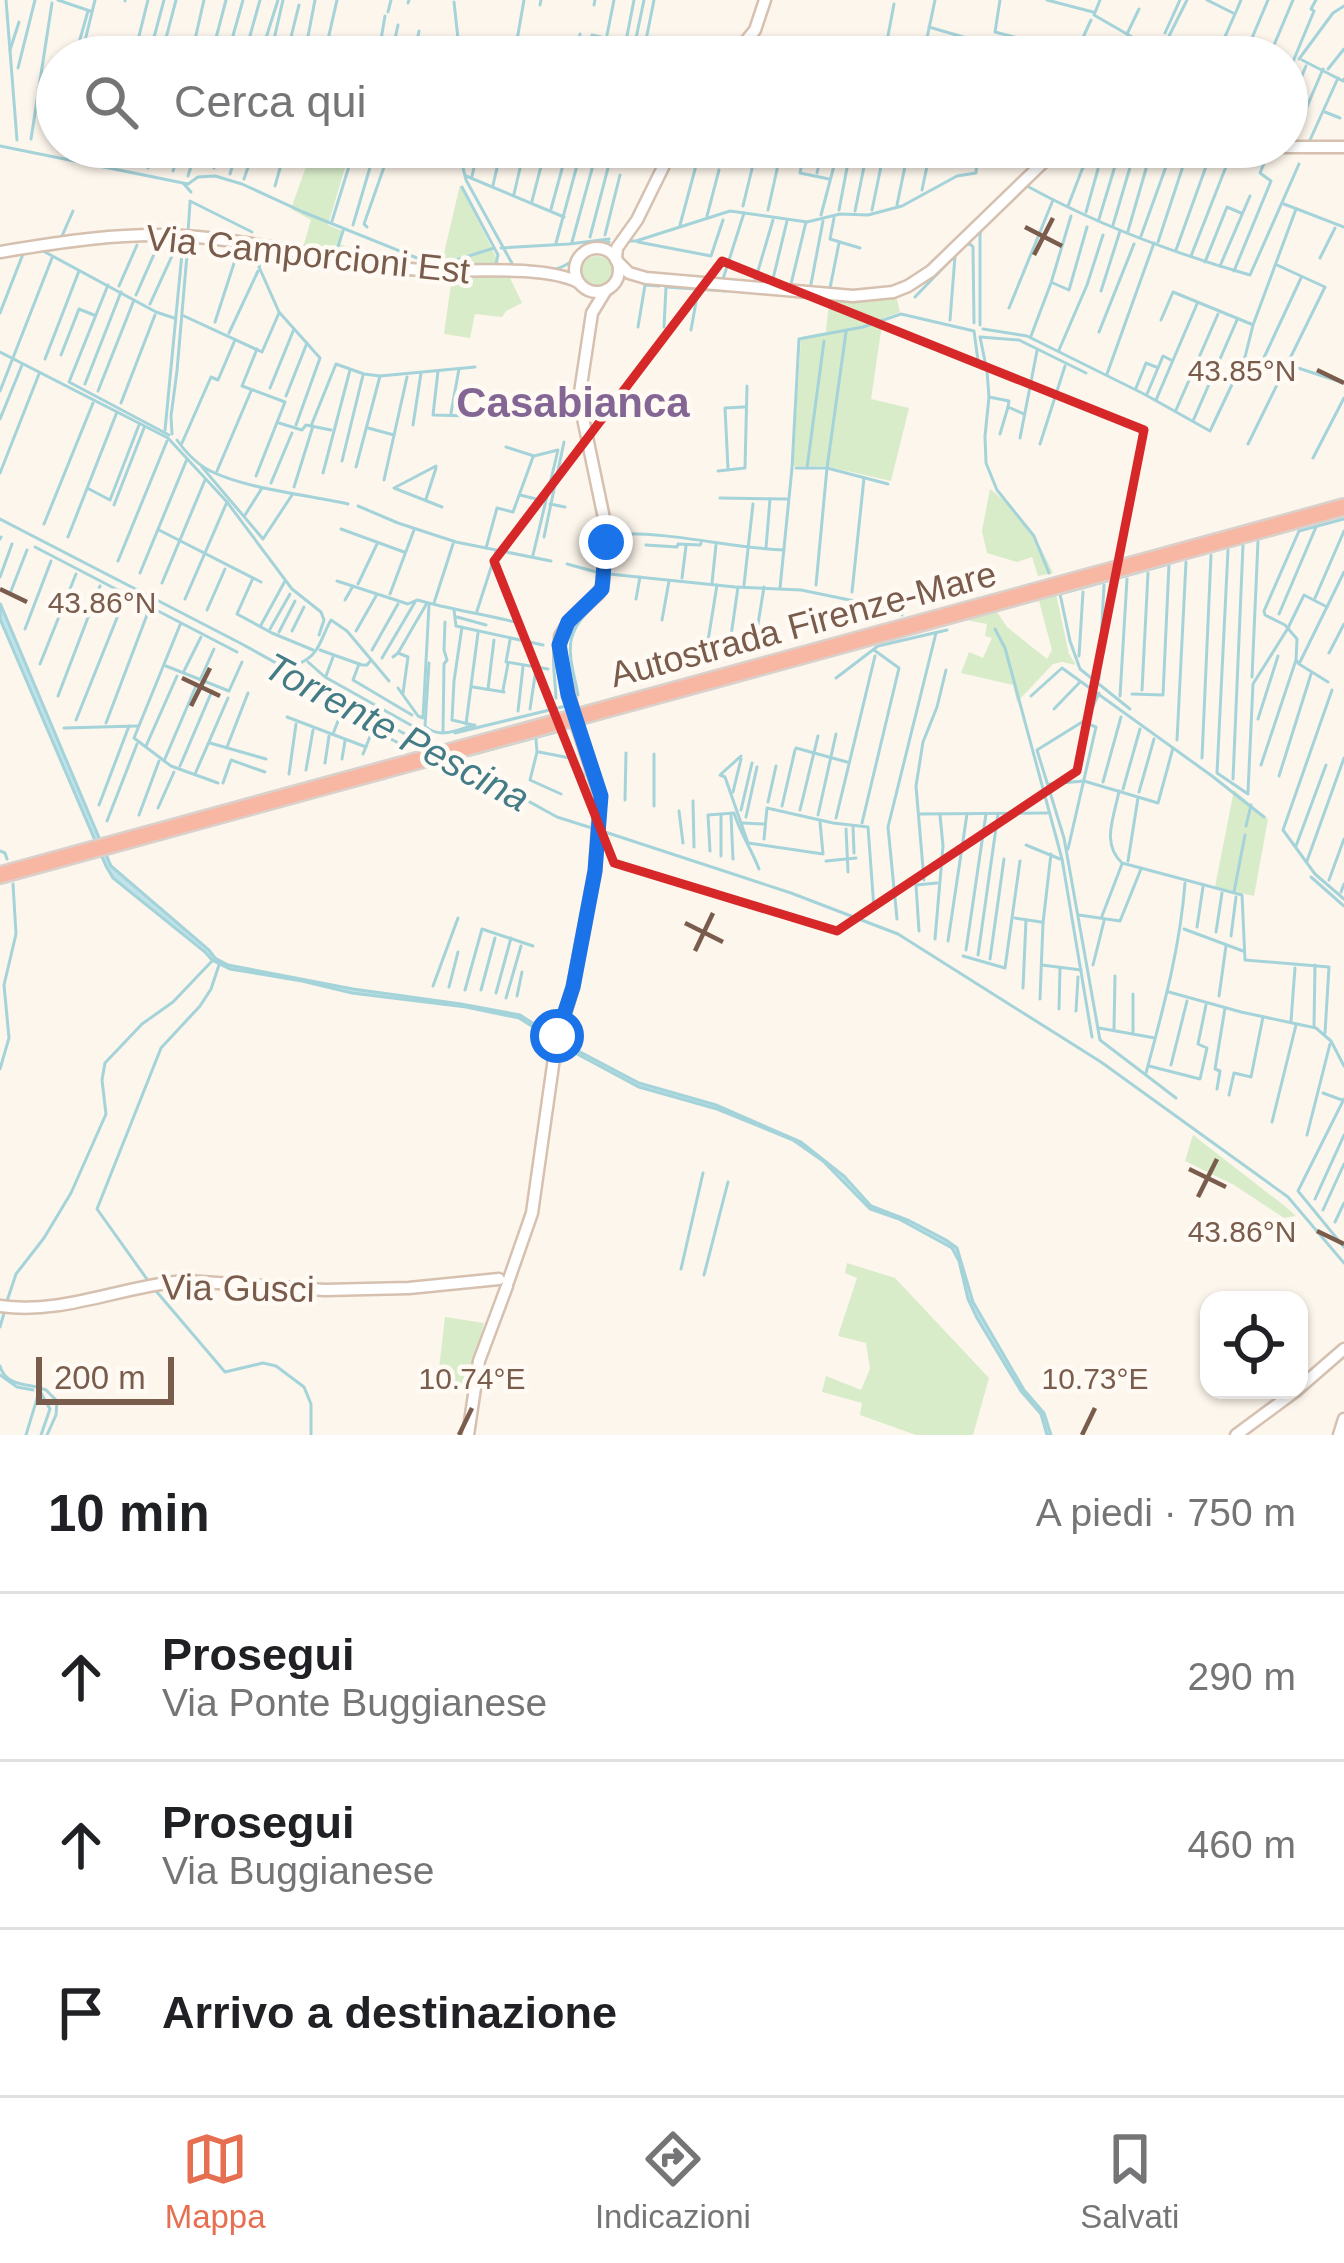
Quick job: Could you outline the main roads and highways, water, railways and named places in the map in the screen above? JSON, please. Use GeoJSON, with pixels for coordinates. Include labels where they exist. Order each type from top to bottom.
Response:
{"type":"FeatureCollection","features":[{"type":"Feature","properties":{"kind":"highway","name":"Autostrada Firenze-Mare"},"geometry":{"type":"LineString","coordinates":[[0,871],[1344,503]]}},
{"type":"Feature","properties":{"kind":"main road"},"geometry":{"type":"LineString","coordinates":[[750,36],[765,0]]}},
{"type":"Feature","properties":{"kind":"main road"},"geometry":{"type":"LineString","coordinates":[[1308,147],[1344,147]]}},
{"type":"Feature","properties":{"kind":"main road"},"geometry":{"type":"LineString","coordinates":[[592,313],[619,273],[617,248],[634,226],[663,168]]}},
{"type":"Feature","properties":{"kind":"main road"},"geometry":{"type":"LineString","coordinates":[[602,248],[629,273],[646,278],[853,296],[893,292],[932,271],[1037,168]]}},
{"type":"Feature","properties":{"kind":"main road","name":"Via Camporcioni Est"},"geometry":{"type":"LineString","coordinates":[[0,252],[118,237],[186,236],[369,266],[546,274],[581,285]]}},
{"type":"Feature","properties":{"kind":"main road"},"geometry":{"type":"LineString","coordinates":[[546,274],[568,267],[588,249],[624,238]]}},
{"type":"Feature","properties":{"kind":"main road"},"geometry":{"type":"LineString","coordinates":[[468,1435],[479,1361],[502,1283],[514,1267],[533,1210],[556,1040],[573,987],[595,871],[598,786],[560,655],[560,636],[602,589],[606,542],[602,502],[579,404],[592,313],[574,271],[577,260]]}},
{"type":"Feature","properties":{"kind":"main road"},"geometry":{"type":"LineString","coordinates":[[581,285],[594,292],[646,278]]}},
{"type":"Feature","properties":{"kind":"main road","name":"Via Gusci"},"geometry":{"type":"LineString","coordinates":[[3,1306],[37,1310],[187,1281],[325,1290],[502,1283]]}},
{"type":"Feature","properties":{"kind":"main road"},"geometry":{"type":"LineString","coordinates":[[1308,1380],[1344,1349]]}},
{"type":"Feature","properties":{"kind":"main road"},"geometry":{"type":"LineString","coordinates":[[1236,1435],[1285,1399]]}},
{"type":"Feature","properties":{"kind":"main road"},"geometry":{"type":"LineString","coordinates":[[1339,1435],[1344,1419]]}},
{"type":"Feature","properties":{"kind":"water"},"geometry":{"type":"Polygon","coordinates":[[[0,603],[111,866],[215,958],[228,965],[353,989],[520,1015],[639,1083],[716,1105],[801,1142],[844,1176],[871,1206],[908,1220],[957,1248],[973,1302],[1024,1390],[1044,1413],[1051,1435],[977,1318],[952,1248],[870,1209],[823,1161],[793,1140],[717,1109],[639,1087],[519,1018],[352,993],[230,969],[212,960],[113,878],[0,619],[0,603]]]}},
{"type":"Feature","properties":{"kind":"waterway"},"geometry":{"type":"LineString","coordinates":[[6,0],[17,140]]}},
{"type":"Feature","properties":{"kind":"waterway"},"geometry":{"type":"LineString","coordinates":[[18,68],[35,0]]}},
{"type":"Feature","properties":{"kind":"waterway"},"geometry":{"type":"LineString","coordinates":[[58,0],[90,11]]}},
{"type":"Feature","properties":{"kind":"waterway"},"geometry":{"type":"LineString","coordinates":[[86,36],[95,0]]}},
{"type":"Feature","properties":{"kind":"waterway"},"geometry":{"type":"LineString","coordinates":[[139,36],[148,0]]}},
{"type":"Feature","properties":{"kind":"waterway"},"geometry":{"type":"LineString","coordinates":[[154,36],[164,0]]}},
{"type":"Feature","properties":{"kind":"waterway"},"geometry":{"type":"LineString","coordinates":[[167,36],[176,0]]}},
{"type":"Feature","properties":{"kind":"waterway"},"geometry":{"type":"LineString","coordinates":[[196,36],[204,0]]}},
{"type":"Feature","properties":{"kind":"waterway"},"geometry":{"type":"LineString","coordinates":[[217,36],[226,0]]}},
{"type":"Feature","properties":{"kind":"waterway"},"geometry":{"type":"LineString","coordinates":[[233,36],[243,0]]}},
{"type":"Feature","properties":{"kind":"waterway"},"geometry":{"type":"LineString","coordinates":[[250,36],[260,0]]}},
{"type":"Feature","properties":{"kind":"waterway"},"geometry":{"type":"LineString","coordinates":[[267,36],[278,0]]}},
{"type":"Feature","properties":{"kind":"waterway"},"geometry":{"type":"LineString","coordinates":[[275,36],[283,0]]}},
{"type":"Feature","properties":{"kind":"waterway"},"geometry":{"type":"LineString","coordinates":[[308,36],[315,0]]}},
{"type":"Feature","properties":{"kind":"waterway"},"geometry":{"type":"LineString","coordinates":[[329,36],[337,0]]}},
{"type":"Feature","properties":{"kind":"waterway"},"geometry":{"type":"LineString","coordinates":[[388,12],[391,0]]}},
{"type":"Feature","properties":{"kind":"waterway"},"geometry":{"type":"LineString","coordinates":[[518,36],[524,0]]}},
{"type":"Feature","properties":{"kind":"waterway"},"geometry":{"type":"LineString","coordinates":[[540,5],[541,0]]}},
{"type":"Feature","properties":{"kind":"waterway"},"geometry":{"type":"LineString","coordinates":[[594,5],[595,0]]}},
{"type":"Feature","properties":{"kind":"waterway"},"geometry":{"type":"LineString","coordinates":[[607,35],[614,0]]}},
{"type":"Feature","properties":{"kind":"waterway"},"geometry":{"type":"LineString","coordinates":[[627,36],[634,0]]}},
{"type":"Feature","properties":{"kind":"waterway"},"geometry":{"type":"LineString","coordinates":[[636,36],[644,0]]}},
{"type":"Feature","properties":{"kind":"waterway"},"geometry":{"type":"LineString","coordinates":[[647,36],[654,0]]}},
{"type":"Feature","properties":{"kind":"waterway"},"geometry":{"type":"LineString","coordinates":[[927,36],[935,0]]}},
{"type":"Feature","properties":{"kind":"waterway"},"geometry":{"type":"LineString","coordinates":[[1000,0],[995,32],[1010,36]]}},
{"type":"Feature","properties":{"kind":"waterway"},"geometry":{"type":"LineString","coordinates":[[1047,0],[1093,12]]}},
{"type":"Feature","properties":{"kind":"waterway"},"geometry":{"type":"LineString","coordinates":[[1100,0],[1094,15],[1130,36]]}},
{"type":"Feature","properties":{"kind":"waterway"},"geometry":{"type":"LineString","coordinates":[[1165,33],[1180,0]]}},
{"type":"Feature","properties":{"kind":"waterway"},"geometry":{"type":"LineString","coordinates":[[1169,36],[1187,0]]}},
{"type":"Feature","properties":{"kind":"waterway"},"geometry":{"type":"LineString","coordinates":[[1207,0],[1235,14],[1225,36]]}},
{"type":"Feature","properties":{"kind":"waterway"},"geometry":{"type":"LineString","coordinates":[[1236,12],[1241,0]]}},
{"type":"Feature","properties":{"kind":"waterway"},"geometry":{"type":"LineString","coordinates":[[1253,36],[1268,0]]}},
{"type":"Feature","properties":{"kind":"waterway"},"geometry":{"type":"LineString","coordinates":[[1278,36],[1293,0]]}},
{"type":"Feature","properties":{"kind":"waterway"},"geometry":{"type":"LineString","coordinates":[[1304,36],[1316,0]]}},
{"type":"Feature","properties":{"kind":"waterway"},"geometry":{"type":"LineString","coordinates":[[454,2],[458,36]]}},
{"type":"Feature","properties":{"kind":"waterway"},"geometry":{"type":"LineString","coordinates":[[47,36],[52,3]]}},
{"type":"Feature","properties":{"kind":"waterway"},"geometry":{"type":"LineString","coordinates":[[888,36],[894,4]]}},
{"type":"Feature","properties":{"kind":"waterway"},"geometry":{"type":"LineString","coordinates":[[291,36],[299,5]]}},
{"type":"Feature","properties":{"kind":"waterway"},"geometry":{"type":"LineString","coordinates":[[1308,47],[1333,13],[1344,6]]}},
{"type":"Feature","properties":{"kind":"waterway"},"geometry":{"type":"LineString","coordinates":[[1127,34],[1139,9]]}},
{"type":"Feature","properties":{"kind":"waterway"},"geometry":{"type":"LineString","coordinates":[[81,36],[88,11]]}},
{"type":"Feature","properties":{"kind":"waterway"},"geometry":{"type":"LineString","coordinates":[[382,36],[385,16]]}},
{"type":"Feature","properties":{"kind":"waterway"},"geometry":{"type":"LineString","coordinates":[[1084,36],[1091,20]]}},
{"type":"Feature","properties":{"kind":"waterway"},"geometry":{"type":"LineString","coordinates":[[10,50],[19,22]]}},
{"type":"Feature","properties":{"kind":"waterway"},"geometry":{"type":"LineString","coordinates":[[396,36],[398,25]]}},
{"type":"Feature","properties":{"kind":"waterway"},"geometry":{"type":"LineString","coordinates":[[929,27],[960,36]]}},
{"type":"Feature","properties":{"kind":"waterway"},"geometry":{"type":"LineString","coordinates":[[418,36],[419,31]]}},
{"type":"Feature","properties":{"kind":"waterway"},"geometry":{"type":"LineString","coordinates":[[592,36],[596,36]]}},
{"type":"Feature","properties":{"kind":"waterway"},"geometry":{"type":"LineString","coordinates":[[1328,69],[1344,49]]}},
{"type":"Feature","properties":{"kind":"waterway"},"geometry":{"type":"LineString","coordinates":[[1308,63],[1344,79]]}},
{"type":"Feature","properties":{"kind":"waterway"},"geometry":{"type":"LineString","coordinates":[[1308,104],[1323,69]]}},
{"type":"Feature","properties":{"kind":"waterway"},"geometry":{"type":"LineString","coordinates":[[1310,140],[1338,78]]}},
{"type":"Feature","properties":{"kind":"waterway"},"geometry":{"type":"LineString","coordinates":[[31,139],[36,107]]}},
{"type":"Feature","properties":{"kind":"waterway"},"geometry":{"type":"LineString","coordinates":[[1325,112],[1340,118]]}},
{"type":"Feature","properties":{"kind":"waterway"},"geometry":{"type":"LineString","coordinates":[[0,146],[36,153]]}},
{"type":"Feature","properties":{"kind":"waterway"},"geometry":{"type":"LineString","coordinates":[[109,168],[188,184],[198,177],[215,176],[427,262],[447,263],[494,248]]}},
{"type":"Feature","properties":{"kind":"waterway"},"geometry":{"type":"LineString","coordinates":[[188,176],[190,168]]}},
{"type":"Feature","properties":{"kind":"waterway"},"geometry":{"type":"LineString","coordinates":[[230,174],[232,168]]}},
{"type":"Feature","properties":{"kind":"waterway"},"geometry":{"type":"LineString","coordinates":[[244,179],[248,168]]}},
{"type":"Feature","properties":{"kind":"waterway"},"geometry":{"type":"LineString","coordinates":[[275,186],[280,168]]}},
{"type":"Feature","properties":{"kind":"waterway"},"geometry":{"type":"LineString","coordinates":[[332,221],[348,168]]}},
{"type":"Feature","properties":{"kind":"waterway"},"geometry":{"type":"LineString","coordinates":[[353,225],[370,168]]}},
{"type":"Feature","properties":{"kind":"waterway"},"geometry":{"type":"LineString","coordinates":[[367,227],[364,224],[384,168]]}},
{"type":"Feature","properties":{"kind":"waterway"},"geometry":{"type":"LineString","coordinates":[[463,168],[514,267]]}},
{"type":"Feature","properties":{"kind":"waterway"},"geometry":{"type":"LineString","coordinates":[[472,176],[474,168]]}},
{"type":"Feature","properties":{"kind":"waterway"},"geometry":{"type":"LineString","coordinates":[[493,185],[497,168]]}},
{"type":"Feature","properties":{"kind":"waterway"},"geometry":{"type":"LineString","coordinates":[[514,194],[520,168]]}},
{"type":"Feature","properties":{"kind":"waterway"},"geometry":{"type":"LineString","coordinates":[[532,201],[541,168]]}},
{"type":"Feature","properties":{"kind":"waterway"},"geometry":{"type":"LineString","coordinates":[[551,209],[562,168]]}},
{"type":"Feature","properties":{"kind":"waterway"},"geometry":{"type":"LineString","coordinates":[[556,243],[576,168]]}},
{"type":"Feature","properties":{"kind":"waterway"},"geometry":{"type":"LineString","coordinates":[[572,242],[592,168]]}},
{"type":"Feature","properties":{"kind":"waterway"},"geometry":{"type":"LineString","coordinates":[[590,237],[608,168]]}},
{"type":"Feature","properties":{"kind":"waterway"},"geometry":{"type":"LineString","coordinates":[[680,225],[695,168]]}},
{"type":"Feature","properties":{"kind":"waterway"},"geometry":{"type":"LineString","coordinates":[[743,206],[752,168]]}},
{"type":"Feature","properties":{"kind":"waterway"},"geometry":{"type":"LineString","coordinates":[[768,210],[777,168]]}},
{"type":"Feature","properties":{"kind":"waterway"},"geometry":{"type":"LineString","coordinates":[[801,168],[800,173],[829,179]]}},
{"type":"Feature","properties":{"kind":"waterway"},"geometry":{"type":"LineString","coordinates":[[817,173],[818,168]]}},
{"type":"Feature","properties":{"kind":"waterway"},"geometry":{"type":"LineString","coordinates":[[821,215],[833,168]]}},
{"type":"Feature","properties":{"kind":"waterway"},"geometry":{"type":"LineString","coordinates":[[839,210],[847,168]]}},
{"type":"Feature","properties":{"kind":"waterway"},"geometry":{"type":"LineString","coordinates":[[855,211],[864,168]]}},
{"type":"Feature","properties":{"kind":"waterway"},"geometry":{"type":"LineString","coordinates":[[872,210],[881,168]]}},
{"type":"Feature","properties":{"kind":"waterway"},"geometry":{"type":"LineString","coordinates":[[897,205],[905,168]]}},
{"type":"Feature","properties":{"kind":"waterway"},"geometry":{"type":"LineString","coordinates":[[922,190],[927,168]]}},
{"type":"Feature","properties":{"kind":"waterway"},"geometry":{"type":"LineString","coordinates":[[629,241],[730,211],[807,222],[840,214],[868,215],[902,206],[957,176],[976,173],[976,168]]}},
{"type":"Feature","properties":{"kind":"waterway"},"geometry":{"type":"LineString","coordinates":[[1068,206],[1083,168]]}},
{"type":"Feature","properties":{"kind":"waterway"},"geometry":{"type":"LineString","coordinates":[[1099,219],[1114,168]]}},
{"type":"Feature","properties":{"kind":"waterway"},"geometry":{"type":"LineString","coordinates":[[1113,225],[1130,168]]}},
{"type":"Feature","properties":{"kind":"waterway"},"geometry":{"type":"LineString","coordinates":[[1128,231],[1146,168]]}},
{"type":"Feature","properties":{"kind":"waterway"},"geometry":{"type":"LineString","coordinates":[[1141,236],[1165,168]]}},
{"type":"Feature","properties":{"kind":"waterway"},"geometry":{"type":"LineString","coordinates":[[1158,242],[1182,168]]}},
{"type":"Feature","properties":{"kind":"waterway"},"geometry":{"type":"LineString","coordinates":[[1176,250],[1205,168]]}},
{"type":"Feature","properties":{"kind":"waterway"},"geometry":{"type":"LineString","coordinates":[[1191,256],[1225,168]]}},
{"type":"Feature","properties":{"kind":"waterway"},"geometry":{"type":"LineString","coordinates":[[1234,271],[1271,181],[1260,173],[1262,168]]}},
{"type":"Feature","properties":{"kind":"waterway"},"geometry":{"type":"LineString","coordinates":[[980,325],[981,230],[1027,186],[1136,237],[1250,275],[1297,168]]}},
{"type":"Feature","properties":{"kind":"waterway"},"geometry":{"type":"LineString","coordinates":[[1086,212],[1098,169]]}},
{"type":"Feature","properties":{"kind":"waterway"},"geometry":{"type":"LineString","coordinates":[[707,216],[719,170]]}},
{"type":"Feature","properties":{"kind":"waterway"},"geometry":{"type":"LineString","coordinates":[[605,235],[620,175]]}},
{"type":"Feature","properties":{"kind":"waterway"},"geometry":{"type":"LineString","coordinates":[[466,176],[564,217]]}},
{"type":"Feature","properties":{"kind":"waterway"},"geometry":{"type":"LineString","coordinates":[[184,184],[191,192]]}},
{"type":"Feature","properties":{"kind":"waterway"},"geometry":{"type":"LineString","coordinates":[[462,187],[498,255],[495,268]]}},
{"type":"Feature","properties":{"kind":"waterway"},"geometry":{"type":"LineString","coordinates":[[1220,266],[1250,196]]}},
{"type":"Feature","properties":{"kind":"waterway"},"geometry":{"type":"LineString","coordinates":[[1009,308],[1053,200]]}},
{"type":"Feature","properties":{"kind":"waterway"},"geometry":{"type":"LineString","coordinates":[[190,201],[252,232]]}},
{"type":"Feature","properties":{"kind":"waterway"},"geometry":{"type":"LineString","coordinates":[[188,232],[190,203]]}},
{"type":"Feature","properties":{"kind":"waterway"},"geometry":{"type":"LineString","coordinates":[[1284,204],[1344,227]]}},
{"type":"Feature","properties":{"kind":"waterway"},"geometry":{"type":"LineString","coordinates":[[1205,262],[1227,207],[1241,213]]}},
{"type":"Feature","properties":{"kind":"waterway"},"geometry":{"type":"LineString","coordinates":[[983,329],[1027,336],[1210,431],[1245,357],[1296,209]]}},
{"type":"Feature","properties":{"kind":"waterway"},"geometry":{"type":"LineString","coordinates":[[62,236],[73,211]]}},
{"type":"Feature","properties":{"kind":"waterway"},"geometry":{"type":"LineString","coordinates":[[718,279],[723,279],[744,213]]}},
{"type":"Feature","properties":{"kind":"waterway"},"geometry":{"type":"LineString","coordinates":[[1031,336],[1071,216]]}},
{"type":"Feature","properties":{"kind":"waterway"},"geometry":{"type":"LineString","coordinates":[[834,218],[830,239],[860,248]]}},
{"type":"Feature","properties":{"kind":"waterway"},"geometry":{"type":"LineString","coordinates":[[638,242],[711,256],[723,220]]}},
{"type":"Feature","properties":{"kind":"waterway"},"geometry":{"type":"LineString","coordinates":[[755,281],[773,220]]}},
{"type":"Feature","properties":{"kind":"waterway"},"geometry":{"type":"LineString","coordinates":[[772,283],[787,221]]}},
{"type":"Feature","properties":{"kind":"waterway"},"geometry":{"type":"LineString","coordinates":[[811,284],[823,221]]}},
{"type":"Feature","properties":{"kind":"waterway"},"geometry":{"type":"LineString","coordinates":[[791,284],[806,222]]}},
{"type":"Feature","properties":{"kind":"waterway"},"geometry":{"type":"LineString","coordinates":[[1053,283],[1069,290],[1087,227]]}},
{"type":"Feature","properties":{"kind":"waterway"},"geometry":{"type":"LineString","coordinates":[[1320,258],[1335,228]]}},
{"type":"Feature","properties":{"kind":"waterway"},"geometry":{"type":"LineString","coordinates":[[336,253],[343,231]]}},
{"type":"Feature","properties":{"kind":"waterway"},"geometry":{"type":"LineString","coordinates":[[1101,291],[1120,231]]}},
{"type":"Feature","properties":{"kind":"waterway"},"geometry":{"type":"LineString","coordinates":[[1059,350],[1103,235]]}},
{"type":"Feature","properties":{"kind":"waterway"},"geometry":{"type":"LineString","coordinates":[[501,248],[609,239]]}},
{"type":"Feature","properties":{"kind":"waterway"},"geometry":{"type":"LineString","coordinates":[[553,270],[609,242]]}},
{"type":"Feature","properties":{"kind":"waterway"},"geometry":{"type":"LineString","coordinates":[[136,295],[159,243]]}},
{"type":"Feature","properties":{"kind":"waterway"},"geometry":{"type":"LineString","coordinates":[[165,430],[183,243]]}},
{"type":"Feature","properties":{"kind":"waterway"},"geometry":{"type":"LineString","coordinates":[[172,434],[188,243]]}},
{"type":"Feature","properties":{"kind":"waterway"},"geometry":{"type":"LineString","coordinates":[[830,288],[839,243]]}},
{"type":"Feature","properties":{"kind":"waterway"},"geometry":{"type":"LineString","coordinates":[[1107,374],[1154,243]]}},
{"type":"Feature","properties":{"kind":"waterway"},"geometry":{"type":"LineString","coordinates":[[915,297],[970,244],[974,323]]}},
{"type":"Feature","properties":{"kind":"waterway"},"geometry":{"type":"LineString","coordinates":[[1099,332],[1134,244]]}},
{"type":"Feature","properties":{"kind":"waterway"},"geometry":{"type":"LineString","coordinates":[[119,286],[137,245]]}},
{"type":"Feature","properties":{"kind":"waterway"},"geometry":{"type":"LineString","coordinates":[[150,304],[177,245]]}},
{"type":"Feature","properties":{"kind":"waterway"},"geometry":{"type":"LineString","coordinates":[[45,252],[174,318]]}},
{"type":"Feature","properties":{"kind":"waterway"},"geometry":{"type":"LineString","coordinates":[[0,313],[23,254]]}},
{"type":"Feature","properties":{"kind":"waterway"},"geometry":{"type":"LineString","coordinates":[[215,322],[237,254]]}},
{"type":"Feature","properties":{"kind":"waterway"},"geometry":{"type":"LineString","coordinates":[[950,320],[955,256]]}},
{"type":"Feature","properties":{"kind":"waterway"},"geometry":{"type":"LineString","coordinates":[[0,391],[52,258]]}},
{"type":"Feature","properties":{"kind":"waterway"},"geometry":{"type":"LineString","coordinates":[[260,262],[279,312],[320,358],[296,425]]}},
{"type":"Feature","properties":{"kind":"waterway"},"geometry":{"type":"LineString","coordinates":[[1248,444],[1325,287],[1277,265]]}},
{"type":"Feature","properties":{"kind":"waterway"},"geometry":{"type":"LineString","coordinates":[[45,359],[79,271]]}},
{"type":"Feature","properties":{"kind":"waterway"},"geometry":{"type":"LineString","coordinates":[[229,333],[258,271]]}},
{"type":"Feature","properties":{"kind":"waterway"},"geometry":{"type":"LineString","coordinates":[[1247,358],[1261,364],[1301,278]]}},
{"type":"Feature","properties":{"kind":"waterway"},"geometry":{"type":"LineString","coordinates":[[108,285],[69,382],[169,435]]}},
{"type":"Feature","properties":{"kind":"waterway"},"geometry":{"type":"LineString","coordinates":[[638,327],[645,285],[659,286]]}},
{"type":"Feature","properties":{"kind":"waterway"},"geometry":{"type":"LineString","coordinates":[[666,287],[726,291]]}},
{"type":"Feature","properties":{"kind":"waterway"},"geometry":{"type":"LineString","coordinates":[[664,327],[666,287]]}},
{"type":"Feature","properties":{"kind":"waterway"},"geometry":{"type":"LineString","coordinates":[[691,330],[698,291]]}},
{"type":"Feature","properties":{"kind":"waterway"},"geometry":{"type":"LineString","coordinates":[[85,384],[121,292]]}},
{"type":"Feature","properties":{"kind":"waterway"},"geometry":{"type":"LineString","coordinates":[[1161,320],[1173,292],[1251,324]]}},
{"type":"Feature","properties":{"kind":"waterway"},"geometry":{"type":"LineString","coordinates":[[98,391],[134,300]]}},
{"type":"Feature","properties":{"kind":"waterway"},"geometry":{"type":"LineString","coordinates":[[1156,400],[1197,304]]}},
{"type":"Feature","properties":{"kind":"waterway"},"geometry":{"type":"LineString","coordinates":[[61,355],[79,309],[94,315]]}},
{"type":"Feature","properties":{"kind":"waterway"},"geometry":{"type":"LineString","coordinates":[[184,316],[262,352],[279,313]]}},
{"type":"Feature","properties":{"kind":"waterway"},"geometry":{"type":"LineString","coordinates":[[780,588],[799,339],[901,314],[974,331],[978,361]]}},
{"type":"Feature","properties":{"kind":"waterway"},"geometry":{"type":"LineString","coordinates":[[1176,410],[1218,314]]}},
{"type":"Feature","properties":{"kind":"waterway"},"geometry":{"type":"LineString","coordinates":[[121,403],[155,315]]}},
{"type":"Feature","properties":{"kind":"waterway"},"geometry":{"type":"LineString","coordinates":[[1193,421],[1237,320]]}},
{"type":"Feature","properties":{"kind":"waterway"},"geometry":{"type":"LineString","coordinates":[[270,388],[294,329]]}},
{"type":"Feature","properties":{"kind":"waterway"},"geometry":{"type":"LineString","coordinates":[[816,585],[846,332]]}},
{"type":"Feature","properties":{"kind":"waterway"},"geometry":{"type":"LineString","coordinates":[[1049,573],[1034,536],[997,490],[986,463],[989,397],[980,337],[1019,340],[1086,373]]}},
{"type":"Feature","properties":{"kind":"waterway"},"geometry":{"type":"LineString","coordinates":[[182,443],[211,377],[218,380],[235,340]]}},
{"type":"Feature","properties":{"kind":"waterway"},"geometry":{"type":"LineString","coordinates":[[807,468],[824,341]]}},
{"type":"Feature","properties":{"kind":"waterway"},"geometry":{"type":"LineString","coordinates":[[286,396],[307,343]]}},
{"type":"Feature","properties":{"kind":"waterway"},"geometry":{"type":"LineString","coordinates":[[256,476],[285,402],[242,386],[257,349]]}},
{"type":"Feature","properties":{"kind":"waterway"},"geometry":{"type":"LineString","coordinates":[[1020,438],[1037,351]]}},
{"type":"Feature","properties":{"kind":"waterway"},"geometry":{"type":"LineString","coordinates":[[0,352],[168,438],[227,502],[292,589],[321,612],[324,620],[319,635]]}},
{"type":"Feature","properties":{"kind":"waterway"},"geometry":{"type":"LineString","coordinates":[[1147,394],[1163,356],[1171,360]]}},
{"type":"Feature","properties":{"kind":"waterway"},"geometry":{"type":"LineString","coordinates":[[1136,388],[1146,363],[1156,367]]}},
{"type":"Feature","properties":{"kind":"waterway"},"geometry":{"type":"LineString","coordinates":[[311,426],[336,364],[380,376],[475,367]]}},
{"type":"Feature","properties":{"kind":"waterway"},"geometry":{"type":"LineString","coordinates":[[0,419],[22,365]]}},
{"type":"Feature","properties":{"kind":"waterway"},"geometry":{"type":"LineString","coordinates":[[1289,365],[1344,383]]}},
{"type":"Feature","properties":{"kind":"waterway"},"geometry":{"type":"LineString","coordinates":[[1040,444],[1065,366]]}},
{"type":"Feature","properties":{"kind":"waterway"},"geometry":{"type":"LineString","coordinates":[[451,413],[459,369]]}},
{"type":"Feature","properties":{"kind":"waterway"},"geometry":{"type":"LineString","coordinates":[[323,473],[350,370]]}},
{"type":"Feature","properties":{"kind":"waterway"},"geometry":{"type":"LineString","coordinates":[[438,371],[433,415],[470,416]]}},
{"type":"Feature","properties":{"kind":"waterway"},"geometry":{"type":"LineString","coordinates":[[413,425],[421,373]]}},
{"type":"Feature","properties":{"kind":"waterway"},"geometry":{"type":"LineString","coordinates":[[0,473],[39,374]]}},
{"type":"Feature","properties":{"kind":"waterway"},"geometry":{"type":"LineString","coordinates":[[342,461],[363,375]]}},
{"type":"Feature","properties":{"kind":"waterway"},"geometry":{"type":"LineString","coordinates":[[356,467],[380,376]]}},
{"type":"Feature","properties":{"kind":"waterway"},"geometry":{"type":"LineString","coordinates":[[384,480],[407,377]]}},
{"type":"Feature","properties":{"kind":"waterway"},"geometry":{"type":"LineString","coordinates":[[718,471],[745,468],[747,386]]}},
{"type":"Feature","properties":{"kind":"waterway"},"geometry":{"type":"LineString","coordinates":[[217,471],[251,391]]}},
{"type":"Feature","properties":{"kind":"waterway"},"geometry":{"type":"LineString","coordinates":[[989,397],[1009,401],[1008,407],[1024,414]]}},
{"type":"Feature","properties":{"kind":"waterway"},"geometry":{"type":"LineString","coordinates":[[1313,458],[1344,398]]}},
{"type":"Feature","properties":{"kind":"waterway"},"geometry":{"type":"LineString","coordinates":[[44,524],[93,403]]}},
{"type":"Feature","properties":{"kind":"waterway"},"geometry":{"type":"LineString","coordinates":[[728,469],[725,408],[744,407]]}},
{"type":"Feature","properties":{"kind":"waterway"},"geometry":{"type":"LineString","coordinates":[[1000,434],[1008,407]]}},
{"type":"Feature","properties":{"kind":"waterway"},"geometry":{"type":"LineString","coordinates":[[68,537],[117,412]]}},
{"type":"Feature","properties":{"kind":"waterway"},"geometry":{"type":"LineString","coordinates":[[279,423],[302,430],[306,425],[331,430]]}},
{"type":"Feature","properties":{"kind":"waterway"},"geometry":{"type":"LineString","coordinates":[[89,489],[110,500],[139,425]]}},
{"type":"Feature","properties":{"kind":"waterway"},"geometry":{"type":"LineString","coordinates":[[294,487],[313,426]]}},
{"type":"Feature","properties":{"kind":"waterway"},"geometry":{"type":"LineString","coordinates":[[114,505],[144,428]]}},
{"type":"Feature","properties":{"kind":"waterway"},"geometry":{"type":"LineString","coordinates":[[368,428],[394,435]]}},
{"type":"Feature","properties":{"kind":"waterway"},"geometry":{"type":"LineString","coordinates":[[271,483],[292,433]]}},
{"type":"Feature","properties":{"kind":"waterway"},"geometry":{"type":"LineString","coordinates":[[177,440],[197,462],[219,475],[348,504]]}},
{"type":"Feature","properties":{"kind":"waterway"},"geometry":{"type":"LineString","coordinates":[[118,561],[167,441]]}},
{"type":"Feature","properties":{"kind":"waterway"},"geometry":{"type":"LineString","coordinates":[[544,537],[564,442]]}},
{"type":"Feature","properties":{"kind":"waterway"},"geometry":{"type":"LineString","coordinates":[[506,447],[534,456],[558,450],[533,555]]}},
{"type":"Feature","properties":{"kind":"waterway"},"geometry":{"type":"LineString","coordinates":[[486,548],[497,508],[513,512],[533,457]]}},
{"type":"Feature","properties":{"kind":"waterway"},"geometry":{"type":"LineString","coordinates":[[140,573],[187,459]]}},
{"type":"Feature","properties":{"kind":"waterway"},"geometry":{"type":"LineString","coordinates":[[436,466],[394,488],[442,507]]}},
{"type":"Feature","properties":{"kind":"waterway"},"geometry":{"type":"LineString","coordinates":[[202,467],[263,539],[292,495]]}},
{"type":"Feature","properties":{"kind":"waterway"},"geometry":{"type":"LineString","coordinates":[[426,499],[436,468]]}},
{"type":"Feature","properties":{"kind":"waterway"},"geometry":{"type":"LineString","coordinates":[[796,468],[827,468],[888,484]]}},
{"type":"Feature","properties":{"kind":"waterway"},"geometry":{"type":"LineString","coordinates":[[852,592],[864,478]]}},
{"type":"Feature","properties":{"kind":"waterway"},"geometry":{"type":"LineString","coordinates":[[162,583],[205,480]]}},
{"type":"Feature","properties":{"kind":"waterway"},"geometry":{"type":"LineString","coordinates":[[245,515],[262,488]]}},
{"type":"Feature","properties":{"kind":"waterway"},"geometry":{"type":"LineString","coordinates":[[520,495],[544,501]]}},
{"type":"Feature","properties":{"kind":"waterway"},"geometry":{"type":"LineString","coordinates":[[720,498],[787,499]]}},
{"type":"Feature","properties":{"kind":"waterway"},"geometry":{"type":"LineString","coordinates":[[766,548],[770,499]]}},
{"type":"Feature","properties":{"kind":"waterway"},"geometry":{"type":"LineString","coordinates":[[185,599],[227,502]]}},
{"type":"Feature","properties":{"kind":"waterway"},"geometry":{"type":"LineString","coordinates":[[550,504],[565,507]]}},
{"type":"Feature","properties":{"kind":"waterway"},"geometry":{"type":"LineString","coordinates":[[744,585],[753,504]]}},
{"type":"Feature","properties":{"kind":"waterway"},"geometry":{"type":"LineString","coordinates":[[358,506],[456,542],[551,561]]}},
{"type":"Feature","properties":{"kind":"waterway","name":"Torrente Pescina"},"geometry":{"type":"LineString","coordinates":[[0,519],[434,750]]}},
{"type":"Feature","properties":{"kind":"waterway"},"geometry":{"type":"LineString","coordinates":[[1328,682],[1299,664],[1297,639],[1264,611],[1299,531],[1344,519]]}},
{"type":"Feature","properties":{"kind":"waterway"},"geometry":{"type":"LineString","coordinates":[[1279,614],[1316,527]]}},
{"type":"Feature","properties":{"kind":"waterway"},"geometry":{"type":"LineString","coordinates":[[341,529],[404,552]]}},
{"type":"Feature","properties":{"kind":"waterway"},"geometry":{"type":"LineString","coordinates":[[159,530],[261,582]]}},
{"type":"Feature","properties":{"kind":"waterway"},"geometry":{"type":"LineString","coordinates":[[390,594],[414,530]]}},
{"type":"Feature","properties":{"kind":"waterway"},"geometry":{"type":"LineString","coordinates":[[1315,598],[1344,531]]}},
{"type":"Feature","properties":{"kind":"waterway"},"geometry":{"type":"LineString","coordinates":[[619,534],[784,550]]}},
{"type":"Feature","properties":{"kind":"waterway"},"geometry":{"type":"LineString","coordinates":[[1252,677],[1258,541]]}},
{"type":"Feature","properties":{"kind":"waterway"},"geometry":{"type":"LineString","coordinates":[[646,545],[701,543]]}},
{"type":"Feature","properties":{"kind":"waterway"},"geometry":{"type":"LineString","coordinates":[[0,577],[12,544]]}},
{"type":"Feature","properties":{"kind":"waterway"},"geometry":{"type":"LineString","coordinates":[[358,584],[377,544]]}},
{"type":"Feature","properties":{"kind":"waterway"},"geometry":{"type":"LineString","coordinates":[[434,603],[453,544]]}},
{"type":"Feature","properties":{"kind":"waterway"},"geometry":{"type":"LineString","coordinates":[[712,583],[716,545]]}},
{"type":"Feature","properties":{"kind":"waterway"},"geometry":{"type":"LineString","coordinates":[[1233,779],[1243,545]]}},
{"type":"Feature","properties":{"kind":"waterway"},"geometry":{"type":"LineString","coordinates":[[682,578],[686,546]]}},
{"type":"Feature","properties":{"kind":"waterway"},"geometry":{"type":"LineString","coordinates":[[35,547],[237,652]]}},
{"type":"Feature","properties":{"kind":"waterway"},"geometry":{"type":"LineString","coordinates":[[11,591],[27,550]]}},
{"type":"Feature","properties":{"kind":"waterway"},"geometry":{"type":"LineString","coordinates":[[1228,550],[1217,773],[1248,794]]}},
{"type":"Feature","properties":{"kind":"waterway"},"geometry":{"type":"LineString","coordinates":[[477,611],[496,552]]}},
{"type":"Feature","properties":{"kind":"waterway"},"geometry":{"type":"LineString","coordinates":[[1202,758],[1211,555]]}},
{"type":"Feature","properties":{"kind":"waterway"},"geometry":{"type":"LineString","coordinates":[[25,629],[51,561]]}},
{"type":"Feature","properties":{"kind":"waterway"},"geometry":{"type":"LineString","coordinates":[[1177,740],[1186,562]]}},
{"type":"Feature","properties":{"kind":"waterway"},"geometry":{"type":"LineString","coordinates":[[567,564],[600,573]]}},
{"type":"Feature","properties":{"kind":"waterway"},"geometry":{"type":"LineString","coordinates":[[1130,709],[1080,669],[1060,594],[1169,564],[1163,695],[1132,694]]}},
{"type":"Feature","properties":{"kind":"waterway"},"geometry":{"type":"LineString","coordinates":[[207,610],[225,569]]}},
{"type":"Feature","properties":{"kind":"waterway"},"geometry":{"type":"LineString","coordinates":[[1300,662],[1344,572]]}},
{"type":"Feature","properties":{"kind":"waterway"},"geometry":{"type":"LineString","coordinates":[[1142,690],[1148,573]]}},
{"type":"Feature","properties":{"kind":"waterway"},"geometry":{"type":"LineString","coordinates":[[40,664],[76,574]]}},
{"type":"Feature","properties":{"kind":"waterway"},"geometry":{"type":"LineString","coordinates":[[609,574],[801,590],[898,610],[902,615]]}},
{"type":"Feature","properties":{"kind":"waterway"},"geometry":{"type":"LineString","coordinates":[[636,599],[640,577]]}},
{"type":"Feature","properties":{"kind":"waterway"},"geometry":{"type":"LineString","coordinates":[[253,578],[237,614],[313,650]]}},
{"type":"Feature","properties":{"kind":"waterway"},"geometry":{"type":"LineString","coordinates":[[1120,696],[1127,579]]}},
{"type":"Feature","properties":{"kind":"waterway"},"geometry":{"type":"LineString","coordinates":[[261,625],[285,581]]}},
{"type":"Feature","properties":{"kind":"waterway"},"geometry":{"type":"LineString","coordinates":[[337,581],[408,604],[417,600],[515,622]]}},
{"type":"Feature","properties":{"kind":"waterway"},"geometry":{"type":"LineString","coordinates":[[662,620],[669,581]]}},
{"type":"Feature","properties":{"kind":"waterway"},"geometry":{"type":"LineString","coordinates":[[707,647],[717,585]]}},
{"type":"Feature","properties":{"kind":"waterway"},"geometry":{"type":"LineString","coordinates":[[1099,679],[1104,585]]}},
{"type":"Feature","properties":{"kind":"waterway"},"geometry":{"type":"LineString","coordinates":[[58,696],[100,586]]}},
{"type":"Feature","properties":{"kind":"waterway"},"geometry":{"type":"LineString","coordinates":[[345,600],[353,586]]}},
{"type":"Feature","properties":{"kind":"waterway"},"geometry":{"type":"LineString","coordinates":[[728,657],[738,587]]}},
{"type":"Feature","properties":{"kind":"waterway"},"geometry":{"type":"LineString","coordinates":[[686,668],[693,648],[740,654],[754,649],[764,587]]}},
{"type":"Feature","properties":{"kind":"waterway"},"geometry":{"type":"LineString","coordinates":[[1079,656],[1083,592]]}},
{"type":"Feature","properties":{"kind":"waterway"},"geometry":{"type":"LineString","coordinates":[[270,629],[290,594]]}},
{"type":"Feature","properties":{"kind":"waterway"},"geometry":{"type":"LineString","coordinates":[[1248,792],[1253,684],[1304,595],[1327,607]]}},
{"type":"Feature","properties":{"kind":"waterway"},"geometry":{"type":"LineString","coordinates":[[356,631],[376,596]]}},
{"type":"Feature","properties":{"kind":"waterway"},"geometry":{"type":"LineString","coordinates":[[76,720],[125,598]]}},
{"type":"Feature","properties":{"kind":"waterway"},"geometry":{"type":"LineString","coordinates":[[279,632],[295,601]]}},
{"type":"Feature","properties":{"kind":"waterway"},"geometry":{"type":"LineString","coordinates":[[382,658],[415,602]]}},
{"type":"Feature","properties":{"kind":"waterway"},"geometry":{"type":"LineString","coordinates":[[398,653],[427,603]]}},
{"type":"Feature","properties":{"kind":"waterway"},"geometry":{"type":"LineString","coordinates":[[372,650],[398,604]]}},
{"type":"Feature","properties":{"kind":"waterway"},"geometry":{"type":"LineString","coordinates":[[398,688],[423,718],[429,605]]}},
{"type":"Feature","properties":{"kind":"waterway"},"geometry":{"type":"LineString","coordinates":[[863,622],[865,606]]}},
{"type":"Feature","properties":{"kind":"waterway"},"geometry":{"type":"LineString","coordinates":[[106,723],[150,607]]}},
{"type":"Feature","properties":{"kind":"waterway"},"geometry":{"type":"LineString","coordinates":[[292,631],[304,607]]}},
{"type":"Feature","properties":{"kind":"waterway"},"geometry":{"type":"LineString","coordinates":[[578,695],[571,639],[591,609]]}},
{"type":"Feature","properties":{"kind":"waterway"},"geometry":{"type":"LineString","coordinates":[[454,610],[456,626],[543,645]]}},
{"type":"Feature","properties":{"kind":"waterway"},"geometry":{"type":"LineString","coordinates":[[556,698],[554,643],[568,614]]}},
{"type":"Feature","properties":{"kind":"waterway"},"geometry":{"type":"LineString","coordinates":[[457,617],[486,625]]}},
{"type":"Feature","properties":{"kind":"waterway"},"geometry":{"type":"LineString","coordinates":[[300,663],[316,650],[331,620],[347,631],[389,681]]}},
{"type":"Feature","properties":{"kind":"waterway"},"geometry":{"type":"LineString","coordinates":[[443,732],[445,622]]}},
{"type":"Feature","properties":{"kind":"waterway"},"geometry":{"type":"LineString","coordinates":[[1329,653],[1344,624]]}},
{"type":"Feature","properties":{"kind":"waterway"},"geometry":{"type":"LineString","coordinates":[[180,625],[134,738],[171,766],[218,783]]}},
{"type":"Feature","properties":{"kind":"waterway"},"geometry":{"type":"LineString","coordinates":[[462,627],[452,720],[473,725]]}},
{"type":"Feature","properties":{"kind":"waterway"},"geometry":{"type":"LineString","coordinates":[[995,629],[1005,648],[1062,859],[1092,1037]]}},
{"type":"Feature","properties":{"kind":"waterway"},"geometry":{"type":"LineString","coordinates":[[836,678],[878,646],[947,630]]}},
{"type":"Feature","properties":{"kind":"waterway"},"geometry":{"type":"LineString","coordinates":[[466,724],[478,633]]}},
{"type":"Feature","properties":{"kind":"waterway"},"geometry":{"type":"LineString","coordinates":[[897,919],[888,827],[936,633]]}},
{"type":"Feature","properties":{"kind":"waterway"},"geometry":{"type":"LineString","coordinates":[[184,671],[201,637]]}},
{"type":"Feature","properties":{"kind":"waterway"},"geometry":{"type":"LineString","coordinates":[[488,689],[494,640]]}},
{"type":"Feature","properties":{"kind":"waterway"},"geometry":{"type":"LineString","coordinates":[[510,640],[506,662],[548,669]]}},
{"type":"Feature","properties":{"kind":"waterway"},"geometry":{"type":"LineString","coordinates":[[200,680],[214,649]]}},
{"type":"Feature","properties":{"kind":"waterway"},"geometry":{"type":"LineString","coordinates":[[320,650],[362,665],[371,660]]}},
{"type":"Feature","properties":{"kind":"waterway"},"geometry":{"type":"LineString","coordinates":[[862,823],[899,668],[874,650]]}},
{"type":"Feature","properties":{"kind":"waterway"},"geometry":{"type":"LineString","coordinates":[[393,657],[398,653],[408,657],[403,693]]}},
{"type":"Feature","properties":{"kind":"waterway"},"geometry":{"type":"LineString","coordinates":[[836,818],[875,656]]}},
{"type":"Feature","properties":{"kind":"waterway"},"geometry":{"type":"LineString","coordinates":[[1258,719],[1278,656]]}},
{"type":"Feature","properties":{"kind":"waterway"},"geometry":{"type":"LineString","coordinates":[[326,676],[333,657]]}},
{"type":"Feature","properties":{"kind":"waterway"},"geometry":{"type":"LineString","coordinates":[[1261,765],[1296,660]]}},
{"type":"Feature","properties":{"kind":"waterway"},"geometry":{"type":"LineString","coordinates":[[166,666],[229,691],[242,662]]}},
{"type":"Feature","properties":{"kind":"waterway"},"geometry":{"type":"LineString","coordinates":[[308,662],[325,677],[425,733]]}},
{"type":"Feature","properties":{"kind":"waterway"},"geometry":{"type":"LineString","coordinates":[[429,663],[425,726],[443,733],[475,725]]}},
{"type":"Feature","properties":{"kind":"waterway"},"geometry":{"type":"LineString","coordinates":[[359,664],[353,680],[412,715]]}},
{"type":"Feature","properties":{"kind":"waterway"},"geometry":{"type":"LineString","coordinates":[[503,690],[508,664]]}},
{"type":"Feature","properties":{"kind":"waterway"},"geometry":{"type":"LineString","coordinates":[[518,711],[523,667]]}},
{"type":"Feature","properties":{"kind":"waterway"},"geometry":{"type":"LineString","coordinates":[[1031,696],[1062,668],[1264,817]]}},
{"type":"Feature","properties":{"kind":"waterway"},"geometry":{"type":"LineString","coordinates":[[530,709],[536,669]]}},
{"type":"Feature","properties":{"kind":"waterway"},"geometry":{"type":"LineString","coordinates":[[924,880],[916,786],[923,742],[946,670]]}},
{"type":"Feature","properties":{"kind":"waterway"},"geometry":{"type":"LineString","coordinates":[[1279,776],[1311,674]]}},
{"type":"Feature","properties":{"kind":"waterway"},"geometry":{"type":"LineString","coordinates":[[146,746],[177,676]]}},
{"type":"Feature","properties":{"kind":"waterway"},"geometry":{"type":"LineString","coordinates":[[1054,709],[1080,682]]}},
{"type":"Feature","properties":{"kind":"waterway"},"geometry":{"type":"LineString","coordinates":[[164,761],[196,686]]}},
{"type":"Feature","properties":{"kind":"waterway"},"geometry":{"type":"LineString","coordinates":[[473,687],[504,692]]}},
{"type":"Feature","properties":{"kind":"waterway"},"geometry":{"type":"LineString","coordinates":[[1332,690],[1283,830],[1315,874],[1344,899]]}},
{"type":"Feature","properties":{"kind":"waterway"},"geometry":{"type":"LineString","coordinates":[[180,766],[212,691]]}},
{"type":"Feature","properties":{"kind":"waterway"},"geometry":{"type":"LineString","coordinates":[[227,747],[248,693]]}},
{"type":"Feature","properties":{"kind":"waterway"},"geometry":{"type":"LineString","coordinates":[[1099,693],[1087,719],[1037,750],[1064,838],[1100,1040],[1176,1098]]}},
{"type":"Feature","properties":{"kind":"waterway"},"geometry":{"type":"LineString","coordinates":[[195,774],[228,698]]}},
{"type":"Feature","properties":{"kind":"waterway"},"geometry":{"type":"LineString","coordinates":[[455,733],[566,706]]}},
{"type":"Feature","properties":{"kind":"waterway"},"geometry":{"type":"LineString","coordinates":[[333,734],[341,713]]}},
{"type":"Feature","properties":{"kind":"waterway"},"geometry":{"type":"LineString","coordinates":[[287,717],[366,747]]}},
{"type":"Feature","properties":{"kind":"waterway"},"geometry":{"type":"LineString","coordinates":[[1103,782],[1121,717]]}},
{"type":"Feature","properties":{"kind":"waterway"},"geometry":{"type":"LineString","coordinates":[[1068,849],[1096,727],[1083,722]]}},
{"type":"Feature","properties":{"kind":"waterway"},"geometry":{"type":"LineString","coordinates":[[289,774],[296,724]]}},
{"type":"Feature","properties":{"kind":"waterway"},"geometry":{"type":"LineString","coordinates":[[99,805],[129,726]]}},
{"type":"Feature","properties":{"kind":"waterway"},"geometry":{"type":"LineString","coordinates":[[64,728],[137,726]]}},
{"type":"Feature","properties":{"kind":"waterway"},"geometry":{"type":"LineString","coordinates":[[363,754],[373,729],[400,744]]}},
{"type":"Feature","properties":{"kind":"waterway"},"geometry":{"type":"LineString","coordinates":[[1123,789],[1140,729]]}},
{"type":"Feature","properties":{"kind":"waterway"},"geometry":{"type":"LineString","coordinates":[[306,770],[313,730]]}},
{"type":"Feature","properties":{"kind":"waterway"},"geometry":{"type":"LineString","coordinates":[[471,755],[560,731],[584,776]]}},
{"type":"Feature","properties":{"kind":"waterway"},"geometry":{"type":"LineString","coordinates":[[818,815],[836,734]]}},
{"type":"Feature","properties":{"kind":"waterway"},"geometry":{"type":"LineString","coordinates":[[325,763],[329,736]]}},
{"type":"Feature","properties":{"kind":"waterway"},"geometry":{"type":"LineString","coordinates":[[800,810],[818,736]]}},
{"type":"Feature","properties":{"kind":"waterway"},"geometry":{"type":"LineString","coordinates":[[536,739],[530,780],[561,794]]}},
{"type":"Feature","properties":{"kind":"waterway"},"geometry":{"type":"LineString","coordinates":[[1139,792],[1154,739]]}},
{"type":"Feature","properties":{"kind":"waterway"},"geometry":{"type":"LineString","coordinates":[[342,759],[345,741]]}},
{"type":"Feature","properties":{"kind":"waterway"},"geometry":{"type":"LineString","coordinates":[[210,743],[266,759]]}},
{"type":"Feature","properties":{"kind":"waterway"},"geometry":{"type":"LineString","coordinates":[[107,821],[137,744]]}},
{"type":"Feature","properties":{"kind":"waterway"},"geometry":{"type":"LineString","coordinates":[[796,748],[847,762]]}},
{"type":"Feature","properties":{"kind":"waterway"},"geometry":{"type":"LineString","coordinates":[[1049,784],[1084,781],[1158,803],[1173,748]]}},
{"type":"Feature","properties":{"kind":"waterway"},"geometry":{"type":"LineString","coordinates":[[782,806],[795,750]]}},
{"type":"Feature","properties":{"kind":"waterway"},"geometry":{"type":"LineString","coordinates":[[539,752],[570,758]]}},
{"type":"Feature","properties":{"kind":"waterway"},"geometry":{"type":"LineString","coordinates":[[625,800],[626,753]]}},
{"type":"Feature","properties":{"kind":"waterway"},"geometry":{"type":"LineString","coordinates":[[654,754],[654,806]]}},
{"type":"Feature","properties":{"kind":"waterway"},"geometry":{"type":"LineString","coordinates":[[741,756],[720,775],[725,777],[748,843],[823,854],[820,822]]}},
{"type":"Feature","properties":{"kind":"waterway","name":"Torrente Pescina"},"geometry":{"type":"LineString","coordinates":[[448,757],[557,817],[595,829]]}},
{"type":"Feature","properties":{"kind":"waterway"},"geometry":{"type":"LineString","coordinates":[[1307,861],[1344,758]]}},
{"type":"Feature","properties":{"kind":"waterway"},"geometry":{"type":"LineString","coordinates":[[733,792],[741,759]]}},
{"type":"Feature","properties":{"kind":"waterway"},"geometry":{"type":"LineString","coordinates":[[223,783],[231,760],[265,772]]}},
{"type":"Feature","properties":{"kind":"waterway"},"geometry":{"type":"LineString","coordinates":[[139,815],[159,761]]}},
{"type":"Feature","properties":{"kind":"waterway"},"geometry":{"type":"LineString","coordinates":[[741,810],[752,763]]}},
{"type":"Feature","properties":{"kind":"waterway"},"geometry":{"type":"LineString","coordinates":[[1296,846],[1326,765]]}},
{"type":"Feature","properties":{"kind":"waterway"},"geometry":{"type":"LineString","coordinates":[[768,802],[776,766]]}},
{"type":"Feature","properties":{"kind":"waterway"},"geometry":{"type":"LineString","coordinates":[[746,817],[757,767]]}},
{"type":"Feature","properties":{"kind":"waterway"},"geometry":{"type":"LineString","coordinates":[[158,808],[174,772]]}},
{"type":"Feature","properties":{"kind":"waterway"},"geometry":{"type":"LineString","coordinates":[[1119,791],[1111,839],[1122,863],[1242,895],[1245,960],[1329,967],[1325,1033]]}},
{"type":"Feature","properties":{"kind":"waterway"},"geometry":{"type":"LineString","coordinates":[[1128,861],[1138,798]]}},
{"type":"Feature","properties":{"kind":"waterway"},"geometry":{"type":"LineString","coordinates":[[693,801],[694,847]]}},
{"type":"Feature","properties":{"kind":"waterway"},"geometry":{"type":"LineString","coordinates":[[1246,826],[1251,805]]}},
{"type":"Feature","properties":{"kind":"waterway"},"geometry":{"type":"LineString","coordinates":[[764,839],[767,808],[868,827],[874,909]]}},
{"type":"Feature","properties":{"kind":"waterway"},"geometry":{"type":"LineString","coordinates":[[679,811],[683,843]]}},
{"type":"Feature","properties":{"kind":"waterway"},"geometry":{"type":"LineString","coordinates":[[710,851],[708,815],[734,813],[759,869]]}},
{"type":"Feature","properties":{"kind":"waterway"},"geometry":{"type":"LineString","coordinates":[[919,814],[1047,813]]}},
{"type":"Feature","properties":{"kind":"waterway"},"geometry":{"type":"LineString","coordinates":[[948,941],[967,814]]}},
{"type":"Feature","properties":{"kind":"waterway"},"geometry":{"type":"LineString","coordinates":[[966,950],[986,814]]}},
{"type":"Feature","properties":{"kind":"waterway"},"geometry":{"type":"LineString","coordinates":[[978,955],[998,814]]}},
{"type":"Feature","properties":{"kind":"waterway"},"geometry":{"type":"LineString","coordinates":[[731,815],[733,859]]}},
{"type":"Feature","properties":{"kind":"waterway"},"geometry":{"type":"LineString","coordinates":[[935,939],[943,846],[940,815]]}},
{"type":"Feature","properties":{"kind":"waterway"},"geometry":{"type":"LineString","coordinates":[[721,816],[721,856]]}},
{"type":"Feature","properties":{"kind":"waterway"},"geometry":{"type":"LineString","coordinates":[[742,823],[763,824]]}},
{"type":"Feature","properties":{"kind":"waterway"},"geometry":{"type":"LineString","coordinates":[[853,826],[854,853]]}},
{"type":"Feature","properties":{"kind":"waterway"},"geometry":{"type":"LineString","coordinates":[[846,829],[848,872]]}},
{"type":"Feature","properties":{"kind":"waterway","name":"Torrente Pescina"},"geometry":{"type":"LineString","coordinates":[[605,832],[898,934],[1101,1062],[1288,1197],[1344,1263]]}},
{"type":"Feature","properties":{"kind":"waterway"},"geometry":{"type":"LineString","coordinates":[[1234,892],[1245,835]]}},
{"type":"Feature","properties":{"kind":"waterway"},"geometry":{"type":"LineString","coordinates":[[1329,880],[1344,839]]}},
{"type":"Feature","properties":{"kind":"waterway"},"geometry":{"type":"LineString","coordinates":[[1026,845],[1060,859]]}},
{"type":"Feature","properties":{"kind":"waterway"},"geometry":{"type":"LineString","coordinates":[[0,851],[7,859]]}},
{"type":"Feature","properties":{"kind":"waterway"},"geometry":{"type":"LineString","coordinates":[[1040,999],[1051,854]]}},
{"type":"Feature","properties":{"kind":"waterway"},"geometry":{"type":"LineString","coordinates":[[826,861],[856,858]]}},
{"type":"Feature","properties":{"kind":"waterway"},"geometry":{"type":"LineString","coordinates":[[990,959],[1004,859]]}},
{"type":"Feature","properties":{"kind":"waterway"},"geometry":{"type":"LineString","coordinates":[[963,956],[1005,968],[1020,861]]}},
{"type":"Feature","properties":{"kind":"waterway"},"geometry":{"type":"LineString","coordinates":[[1102,916],[1122,864]]}},
{"type":"Feature","properties":{"kind":"waterway"},"geometry":{"type":"LineString","coordinates":[[1079,915],[1120,921],[1141,869]]}},
{"type":"Feature","properties":{"kind":"waterway"},"geometry":{"type":"LineString","coordinates":[[1311,877],[1344,906]]}},
{"type":"Feature","properties":{"kind":"waterway"},"geometry":{"type":"LineString","coordinates":[[919,931],[916,885],[937,883]]}},
{"type":"Feature","properties":{"kind":"waterway"},"geometry":{"type":"LineString","coordinates":[[1146,1073],[1175,955],[1185,883]]}},
{"type":"Feature","properties":{"kind":"waterway"},"geometry":{"type":"LineString","coordinates":[[0,1069],[9,1038],[4,985],[16,934],[13,884]]}},
{"type":"Feature","properties":{"kind":"waterway"},"geometry":{"type":"LineString","coordinates":[[1341,892],[1344,884]]}},
{"type":"Feature","properties":{"kind":"waterway"},"geometry":{"type":"LineString","coordinates":[[1197,927],[1203,887]]}},
{"type":"Feature","properties":{"kind":"waterway"},"geometry":{"type":"LineString","coordinates":[[1216,932],[1222,893]]}},
{"type":"Feature","properties":{"kind":"waterway"},"geometry":{"type":"LineString","coordinates":[[1231,936],[1236,897]]}},
{"type":"Feature","properties":{"kind":"waterway"},"geometry":{"type":"LineString","coordinates":[[433,986],[458,918]]}},
{"type":"Feature","properties":{"kind":"waterway"},"geometry":{"type":"LineString","coordinates":[[1015,918],[1041,922]]}},
{"type":"Feature","properties":{"kind":"waterway"},"geometry":{"type":"LineString","coordinates":[[1023,988],[1026,920]]}},
{"type":"Feature","properties":{"kind":"waterway"},"geometry":{"type":"LineString","coordinates":[[1093,965],[1104,921]]}},
{"type":"Feature","properties":{"kind":"waterway"},"geometry":{"type":"LineString","coordinates":[[465,990],[482,929],[533,946]]}},
{"type":"Feature","properties":{"kind":"waterway"},"geometry":{"type":"LineString","coordinates":[[1184,929],[1243,951]]}},
{"type":"Feature","properties":{"kind":"waterway"},"geometry":{"type":"LineString","coordinates":[[481,990],[495,938]]}},
{"type":"Feature","properties":{"kind":"waterway"},"geometry":{"type":"LineString","coordinates":[[496,993],[511,938]]}},
{"type":"Feature","properties":{"kind":"waterway"},"geometry":{"type":"LineString","coordinates":[[506,998],[521,946]]}},
{"type":"Feature","properties":{"kind":"waterway"},"geometry":{"type":"LineString","coordinates":[[1219,996],[1226,946]]}},
{"type":"Feature","properties":{"kind":"waterway"},"geometry":{"type":"LineString","coordinates":[[449,987],[458,952]]}},
{"type":"Feature","properties":{"kind":"waterway"},"geometry":{"type":"LineString","coordinates":[[6,1304],[16,1274],[71,1193],[106,1114],[105,1063],[212,961]]}},
{"type":"Feature","properties":{"kind":"waterway"},"geometry":{"type":"LineString","coordinates":[[149,1282],[97,1209],[161,1048],[200,1006],[219,965]]}},
{"type":"Feature","properties":{"kind":"waterway"},"geometry":{"type":"LineString","coordinates":[[1042,965],[1081,970]]}},
{"type":"Feature","properties":{"kind":"waterway"},"geometry":{"type":"LineString","coordinates":[[1314,1026],[1315,965]]}},
{"type":"Feature","properties":{"kind":"waterway"},"geometry":{"type":"LineString","coordinates":[[1059,1009],[1060,968]]}},
{"type":"Feature","properties":{"kind":"waterway"},"geometry":{"type":"LineString","coordinates":[[1291,1021],[1295,968]]}},
{"type":"Feature","properties":{"kind":"waterway"},"geometry":{"type":"LineString","coordinates":[[517,996],[522,972]]}},
{"type":"Feature","properties":{"kind":"waterway"},"geometry":{"type":"LineString","coordinates":[[1114,1029],[1115,976]]}},
{"type":"Feature","properties":{"kind":"waterway"},"geometry":{"type":"LineString","coordinates":[[1076,1011],[1078,977]]}},
{"type":"Feature","properties":{"kind":"waterway"},"geometry":{"type":"LineString","coordinates":[[1169,992],[1316,1028],[1331,1041],[1344,1066]]}},
{"type":"Feature","properties":{"kind":"waterway"},"geometry":{"type":"LineString","coordinates":[[1133,994],[1133,1032]]}},
{"type":"Feature","properties":{"kind":"waterway"},"geometry":{"type":"LineString","coordinates":[[1171,1065],[1187,1001]]}},
{"type":"Feature","properties":{"kind":"waterway"},"geometry":{"type":"LineString","coordinates":[[1149,1066],[1200,1079],[1207,1048],[1198,1044],[1206,1005]]}},
{"type":"Feature","properties":{"kind":"waterway"},"geometry":{"type":"LineString","coordinates":[[1217,1089],[1220,1071],[1215,1069],[1225,1008]]}},
{"type":"Feature","properties":{"kind":"waterway"},"geometry":{"type":"LineString","coordinates":[[1229,1095],[1234,1073],[1251,1077],[1263,1017]]}},
{"type":"Feature","properties":{"kind":"waterway"},"geometry":{"type":"LineString","coordinates":[[1272,1122],[1296,1025]]}},
{"type":"Feature","properties":{"kind":"waterway"},"geometry":{"type":"LineString","coordinates":[[1099,1028],[1155,1038]]}},
{"type":"Feature","properties":{"kind":"waterway"},"geometry":{"type":"LineString","coordinates":[[1307,1135],[1330,1044]]}},
{"type":"Feature","properties":{"kind":"waterway"},"geometry":{"type":"LineString","coordinates":[[1323,1093],[1342,1100]]}},
{"type":"Feature","properties":{"kind":"waterway"},"geometry":{"type":"LineString","coordinates":[[1344,1099],[1298,1191],[1344,1247]]}},
{"type":"Feature","properties":{"kind":"waterway"},"geometry":{"type":"LineString","coordinates":[[1315,1199],[1344,1135]]}},
{"type":"Feature","properties":{"kind":"waterway"},"geometry":{"type":"LineString","coordinates":[[1323,1210],[1344,1164]]}},
{"type":"Feature","properties":{"kind":"waterway"},"geometry":{"type":"LineString","coordinates":[[681,1269],[703,1173]]}},
{"type":"Feature","properties":{"kind":"waterway"},"geometry":{"type":"LineString","coordinates":[[704,1275],[728,1182]]}},
{"type":"Feature","properties":{"kind":"waterway"},"geometry":{"type":"LineString","coordinates":[[1335,1222],[1344,1203]]}},
{"type":"Feature","properties":{"kind":"waterway"},"geometry":{"type":"LineString","coordinates":[[156,1291],[225,1372],[263,1363],[276,1366],[304,1387],[311,1404],[311,1435]]}},
{"type":"Feature","properties":{"kind":"waterway"},"geometry":{"type":"LineString","coordinates":[[0,1327],[4,1313]]}},
{"type":"Feature","properties":{"kind":"waterway"},"geometry":{"type":"LineString","coordinates":[[0,1366],[10,1380],[37,1387],[39,1392],[26,1435]]}},
{"type":"Feature","properties":{"kind":"waterway"},"geometry":{"type":"LineString","coordinates":[[0,1375],[17,1387],[33,1390]]}},
{"type":"Feature","properties":{"kind":"waterway"},"geometry":{"type":"LineString","coordinates":[[40,1388],[57,1401],[47,1435]]}},
{"type":"Feature","properties":{"kind":"waterway"},"geometry":{"type":"LineString","coordinates":[[41,1393],[50,1409],[41,1435]]}},
{"type":"Feature","properties":{"kind":"district","name":"Casabianca"},"geometry":{"type":"Point","coordinates":[573,402]}}]}
